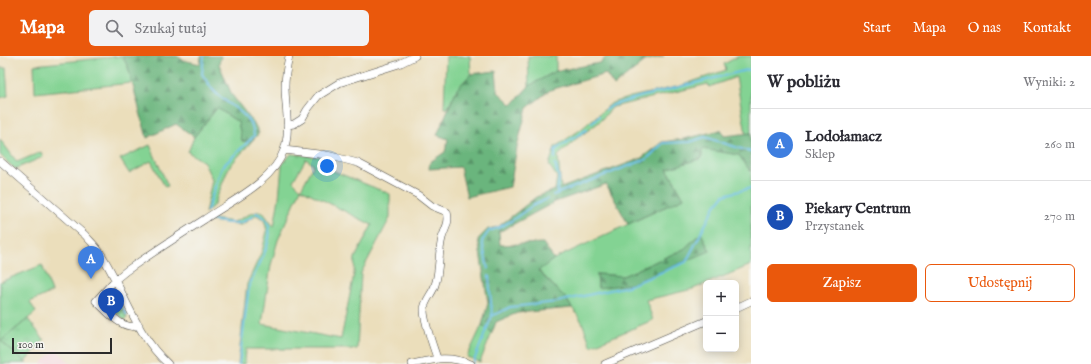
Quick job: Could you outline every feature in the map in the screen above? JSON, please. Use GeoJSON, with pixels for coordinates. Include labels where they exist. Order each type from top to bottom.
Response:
{"type":"FeatureCollection","features":[{"type":"Feature","properties":{"kind":"street"},"geometry":{"type":"LineString","coordinates":[[139,325],[133,327],[126,326],[96,301],[115,280],[129,269],[248,191],[267,175],[280,160],[287,138],[285,86],[289,56]]}},
{"type":"Feature","properties":{"kind":"street"},"geometry":{"type":"LineString","coordinates":[[287,125],[294,124],[302,119],[318,96],[339,83],[399,64],[415,56]]}},
{"type":"Feature","properties":{"kind":"street"},"geometry":{"type":"LineString","coordinates":[[284,150],[327,155],[358,163],[418,195],[432,206],[447,212],[448,222],[442,239],[434,290],[425,306],[424,311],[426,324],[437,358]]}},
{"type":"Feature","properties":{"kind":"street"},"geometry":{"type":"LineString","coordinates":[[0,160],[85,235],[101,253],[154,350],[168,364]]}},
{"type":"Feature","properties":{"kind":"street"},"geometry":{"type":"LineString","coordinates":[[739,307],[751,301]]}},
{"type":"Feature","properties":{"kind":"street"},"geometry":{"type":"LineString","coordinates":[[605,364],[703,321]]}},
{"type":"Feature","properties":{"kind":"street"},"geometry":{"type":"LineString","coordinates":[[412,364],[437,358],[447,358],[468,363]]}},
{"type":"Feature","properties":{"kind":"shaded area"},"geometry":{"type":"Polygon","coordinates":[[[56,349],[71,364],[41,364],[56,349]]]}},
{"type":"Feature","properties":{"kind":"green space"},"geometry":{"type":"Polygon","coordinates":[[[122,56],[128,67],[132,83],[35,93],[34,65],[122,56]]]}},
{"type":"Feature","properties":{"kind":"green space"},"geometry":{"type":"Polygon","coordinates":[[[122,56],[177,56],[183,60],[200,64],[201,56],[221,56],[219,64],[232,95],[255,125],[259,133],[251,142],[242,141],[238,122],[217,108],[194,137],[176,124],[147,138],[128,67],[122,56]]]}},
{"type":"Feature","properties":{"kind":"green space"},"geometry":{"type":"Polygon","coordinates":[[[446,56],[470,56],[471,74],[457,89],[448,108],[444,108],[446,56]]]}},
{"type":"Feature","properties":{"kind":"green space"},"geometry":{"type":"Polygon","coordinates":[[[528,56],[556,56],[556,71],[529,86],[528,56]]]}},
{"type":"Feature","properties":{"kind":"green space"},"geometry":{"type":"Polygon","coordinates":[[[607,56],[664,56],[645,61],[614,86],[606,74],[550,90],[527,108],[517,147],[510,187],[467,197],[460,167],[429,169],[430,162],[445,152],[448,139],[437,135],[457,89],[471,74],[496,71],[498,92],[512,105],[529,86],[556,71],[600,63],[607,56]]]}},
{"type":"Feature","properties":{"kind":"green space"},"geometry":{"type":"Polygon","coordinates":[[[739,56],[751,56],[751,133],[746,134],[736,77],[709,87],[708,84],[613,107],[598,123],[576,139],[558,156],[561,188],[555,190],[557,177],[549,165],[555,147],[580,130],[612,103],[631,97],[680,86],[726,70],[724,64],[739,56]]]}},
{"type":"Feature","properties":{"kind":"green space"},"geometry":{"type":"Polygon","coordinates":[[[0,68],[6,68],[8,96],[0,98],[0,68]]]}},
{"type":"Feature","properties":{"kind":"green space"},"geometry":{"type":"Polygon","coordinates":[[[217,108],[238,122],[242,141],[251,142],[229,167],[214,205],[205,213],[212,180],[204,162],[188,152],[194,137],[217,108]]]}},
{"type":"Feature","properties":{"kind":"green space"},"geometry":{"type":"Polygon","coordinates":[[[721,130],[724,136],[751,133],[751,172],[739,155],[702,149],[702,158],[667,169],[684,198],[628,224],[606,184],[555,202],[499,232],[500,245],[543,243],[554,259],[538,271],[564,296],[572,308],[517,313],[496,322],[492,333],[482,325],[488,303],[478,239],[488,229],[498,227],[536,197],[640,159],[662,142],[684,139],[721,130]]]}},
{"type":"Feature","properties":{"kind":"green space"},"geometry":{"type":"Polygon","coordinates":[[[0,139],[17,162],[41,152],[43,157],[15,169],[0,155],[0,139]]]}},
{"type":"Feature","properties":{"kind":"green space"},"geometry":{"type":"Polygon","coordinates":[[[150,145],[168,186],[165,187],[151,161],[129,173],[120,159],[150,145]]]}},
{"type":"Feature","properties":{"kind":"green space"},"geometry":{"type":"Polygon","coordinates":[[[701,148],[739,155],[751,172],[751,265],[715,280],[703,280],[703,285],[693,289],[646,300],[653,320],[591,346],[582,322],[564,296],[538,270],[554,259],[684,198],[667,168],[702,158],[701,148]],[[701,233],[684,249],[623,276],[597,274],[598,288],[710,251],[701,233]]]}},
{"type":"Feature","properties":{"kind":"green space"},"geometry":{"type":"Polygon","coordinates":[[[291,154],[331,158],[326,168],[390,194],[390,218],[361,273],[357,349],[246,349],[245,364],[238,364],[247,284],[262,251],[267,231],[264,220],[257,215],[241,225],[210,221],[213,219],[234,222],[252,213],[262,211],[274,227],[279,198],[282,165],[291,154]],[[306,159],[293,181],[301,189],[314,165],[306,159]],[[301,189],[278,240],[271,265],[262,324],[341,339],[354,274],[355,258],[372,225],[301,189]]]}},
{"type":"Feature","properties":{"kind":"green space"},"geometry":{"type":"Polygon","coordinates":[[[701,233],[710,251],[631,284],[598,288],[597,274],[623,276],[684,249],[701,233]]]}},
{"type":"Feature","properties":{"kind":"green space"},"geometry":{"type":"Polygon","coordinates":[[[42,265],[52,292],[30,302],[36,312],[1,341],[27,363],[0,364],[0,282],[42,265]]]}},
{"type":"Feature","properties":{"kind":"green space"},"geometry":{"type":"Polygon","coordinates":[[[113,294],[127,318],[124,320],[107,303],[105,298],[113,294]]]}},
{"type":"Feature","properties":{"kind":"green space"},"geometry":{"type":"Polygon","coordinates":[[[28,319],[44,340],[25,362],[1,341],[28,319]]]}},
{"type":"Feature","properties":{"kind":"green space"},"geometry":{"type":"Polygon","coordinates":[[[482,325],[492,333],[480,362],[467,357],[482,325]]]}},
{"type":"Feature","properties":{"kind":"waterway"},"geometry":{"type":"LineString","coordinates":[[204,56],[202,74],[215,92],[246,117],[253,129],[254,136],[222,167],[207,211]]}},
{"type":"Feature","properties":{"kind":"waterway"},"geometry":{"type":"LineString","coordinates":[[606,110],[613,105],[643,96],[751,69]]}},
{"type":"Feature","properties":{"kind":"waterway"},"geometry":{"type":"LineString","coordinates":[[592,123],[599,116]]}},
{"type":"Feature","properties":{"kind":"waterway"},"geometry":{"type":"LineString","coordinates":[[555,158],[555,150],[586,130]]}},
{"type":"Feature","properties":{"kind":"waterway"},"geometry":{"type":"LineString","coordinates":[[553,195],[647,159],[663,143],[690,142],[705,137],[751,152]]}},
{"type":"Feature","properties":{"kind":"waterway"},"geometry":{"type":"LineString","coordinates":[[555,164],[559,178],[557,194]]}},
{"type":"Feature","properties":{"kind":"waterway"},"geometry":{"type":"LineString","coordinates":[[492,316],[510,307],[557,302],[628,286],[686,262],[715,206],[724,195],[751,188]]}},
{"type":"Feature","properties":{"kind":"waterway"},"geometry":{"type":"LineString","coordinates":[[488,269],[482,241],[489,231],[511,221],[532,206],[547,199]]}},
{"type":"Feature","properties":{"kind":"waterway"},"geometry":{"type":"LineString","coordinates":[[239,364],[249,286],[267,247],[269,236],[269,227],[265,219],[256,213]]}},
{"type":"Feature","properties":{"kind":"waterway"},"geometry":{"type":"LineString","coordinates":[[212,220],[238,223],[243,222],[253,216]]}},
{"type":"Feature","properties":{"kind":"waterway"},"geometry":{"type":"LineString","coordinates":[[473,363],[492,316],[489,276]]}},
{"type":"Feature","properties":{"kind":"waterway"},"geometry":{"type":"LineString","coordinates":[[107,296],[112,293],[116,295]]}},
{"type":"Feature","properties":{"kind":"waterway"},"geometry":{"type":"LineString","coordinates":[[117,298],[127,315]]}},
{"type":"Feature","properties":{"kind":"place","name":"Lodołamacz"},"geometry":{"type":"Point","coordinates":[91,279]}},
{"type":"Feature","properties":{"kind":"place","name":"Piekary Centrum"},"geometry":{"type":"Point","coordinates":[111,321]}}]}
